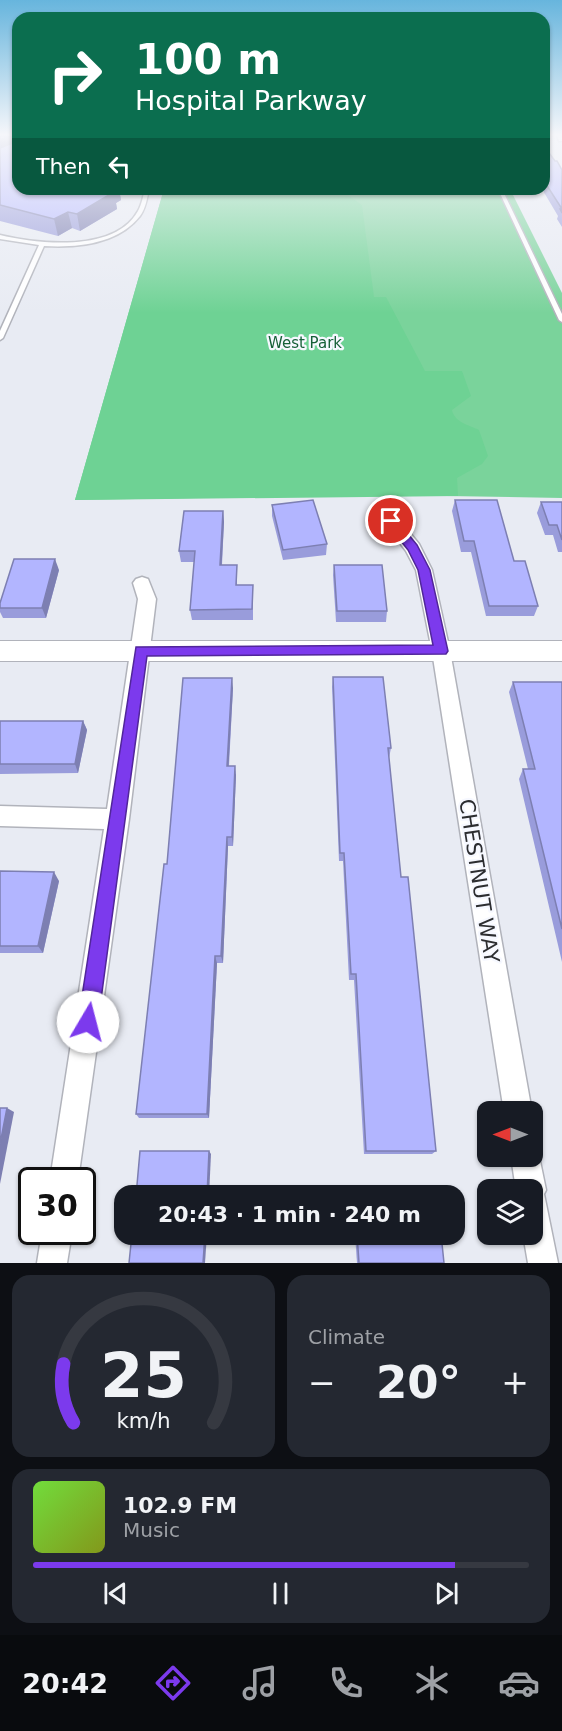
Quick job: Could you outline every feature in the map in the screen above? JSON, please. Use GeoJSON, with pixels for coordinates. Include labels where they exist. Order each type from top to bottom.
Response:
{"type":"FeatureCollection","features":[{"type":"Feature","properties":{"kind":"street","name":"CHESTNUT WAY"},"geometry":{"type":"LineString","coordinates":[[391,521],[413,548],[424,570],[441,651],[516,1101]]}},
{"type":"Feature","properties":{"kind":"street"},"geometry":{"type":"LineString","coordinates":[[66,1167],[141,650],[147,600],[142,582]]}},
{"type":"Feature","properties":{"kind":"street"},"geometry":{"type":"LineString","coordinates":[[0,651],[562,651]]}},
{"type":"Feature","properties":{"kind":"street"},"geometry":{"type":"LineString","coordinates":[[0,816],[118,819]]}},
{"type":"Feature","properties":{"kind":"street"},"geometry":{"type":"LineString","coordinates":[[52,1263],[55,1245]]}},
{"type":"Feature","properties":{"kind":"street"},"geometry":{"type":"LineString","coordinates":[[540,1245],[543,1263]]}},
{"type":"Feature","properties":{"kind":"lane"},"geometry":{"type":"LineString","coordinates":[[0,237],[26,244],[78,244],[104,240],[125,228],[139,214],[145,195]]}},
{"type":"Feature","properties":{"kind":"lane"},"geometry":{"type":"LineString","coordinates":[[503,195],[562,320]]}},
{"type":"Feature","properties":{"kind":"lane"},"geometry":{"type":"LineString","coordinates":[[0,338],[42,244]]}},
{"type":"Feature","properties":{"kind":"green space","name":"West Park"},"geometry":{"type":"Polygon","coordinates":[[[162,195],[513,195],[562,293],[562,498],[384,495],[75,500],[162,195]]]}},
{"type":"Feature","properties":{"kind":"green space","name":"West Park"},"geometry":{"type":"Polygon","coordinates":[[[162,195],[348,195],[362,205],[374,297],[386,297],[425,371],[462,371],[471,396],[452,410],[453,414],[467,425],[479,430],[488,456],[482,464],[457,478],[458,496],[75,500],[162,195]]]}},
{"type":"Feature","properties":{"kind":"building"},"geometry":{"type":"Polygon","coordinates":[[[0,195],[109,195],[77,214],[68,212],[54,219],[0,205],[0,195]]]}},
{"type":"Feature","properties":{"kind":"building"},"geometry":{"type":"Polygon","coordinates":[[[553,195],[562,195],[562,209],[553,195]]]}},
{"type":"Feature","properties":{"kind":"building"},"geometry":{"type":"Polygon","coordinates":[[[313,500],[327,544],[283,550],[272,505],[313,500]]]}},
{"type":"Feature","properties":{"kind":"building"},"geometry":{"type":"Polygon","coordinates":[[[455,500],[497,500],[514,561],[525,561],[538,606],[489,606],[474,541],[464,541],[455,500]]]}},
{"type":"Feature","properties":{"kind":"building"},"geometry":{"type":"Polygon","coordinates":[[[541,502],[562,502],[562,540],[557,525],[549,525],[541,502]]]}},
{"type":"Feature","properties":{"kind":"building"},"geometry":{"type":"Polygon","coordinates":[[[184,511],[223,511],[220,565],[237,565],[236,585],[253,585],[252,609],[190,610],[195,551],[179,551],[184,511]]]}},
{"type":"Feature","properties":{"kind":"building"},"geometry":{"type":"Polygon","coordinates":[[[14,559],[55,559],[42,608],[0,608],[14,559]]]}},
{"type":"Feature","properties":{"kind":"building"},"geometry":{"type":"Polygon","coordinates":[[[334,565],[382,565],[387,611],[337,611],[334,565]]]}},
{"type":"Feature","properties":{"kind":"building"},"geometry":{"type":"Polygon","coordinates":[[[333,677],[383,677],[401,877],[408,877],[436,1151],[366,1151],[356,974],[351,974],[344,853],[340,853],[333,677]]]}},
{"type":"Feature","properties":{"kind":"building"},"geometry":{"type":"Polygon","coordinates":[[[183,678],[232,678],[227,766],[235,766],[232,837],[227,837],[221,956],[215,956],[207,1114],[136,1114],[164,864],[167,864],[183,678]]]}},
{"type":"Feature","properties":{"kind":"building"},"geometry":{"type":"Polygon","coordinates":[[[513,682],[562,682],[562,929],[523,769],[535,769],[513,682]]]}},
{"type":"Feature","properties":{"kind":"building"},"geometry":{"type":"Polygon","coordinates":[[[0,721],[83,721],[75,764],[0,764],[0,721]]]}},
{"type":"Feature","properties":{"kind":"building"},"geometry":{"type":"Polygon","coordinates":[[[0,871],[54,872],[38,946],[0,946],[0,871]]]}},
{"type":"Feature","properties":{"kind":"building"},"geometry":{"type":"Polygon","coordinates":[[[0,1108],[7,1108],[0,1144],[0,1108]]]}},
{"type":"Feature","properties":{"kind":"building"},"geometry":{"type":"Polygon","coordinates":[[[140,1151],[209,1151],[207,1185],[137,1185],[140,1151]]]}},
{"type":"Feature","properties":{"kind":"building"},"geometry":{"type":"Polygon","coordinates":[[[131,1245],[204,1245],[203,1263],[129,1263],[131,1245]]]}},
{"type":"Feature","properties":{"kind":"building"},"geometry":{"type":"Polygon","coordinates":[[[358,1245],[442,1245],[444,1263],[359,1263],[358,1245]]]}},
{"type":"Feature","properties":{"kind":"route"},"geometry":{"type":"LineString","coordinates":[[88,1022],[141,650],[441,651],[424,570],[413,548],[391,521]]}}]}
